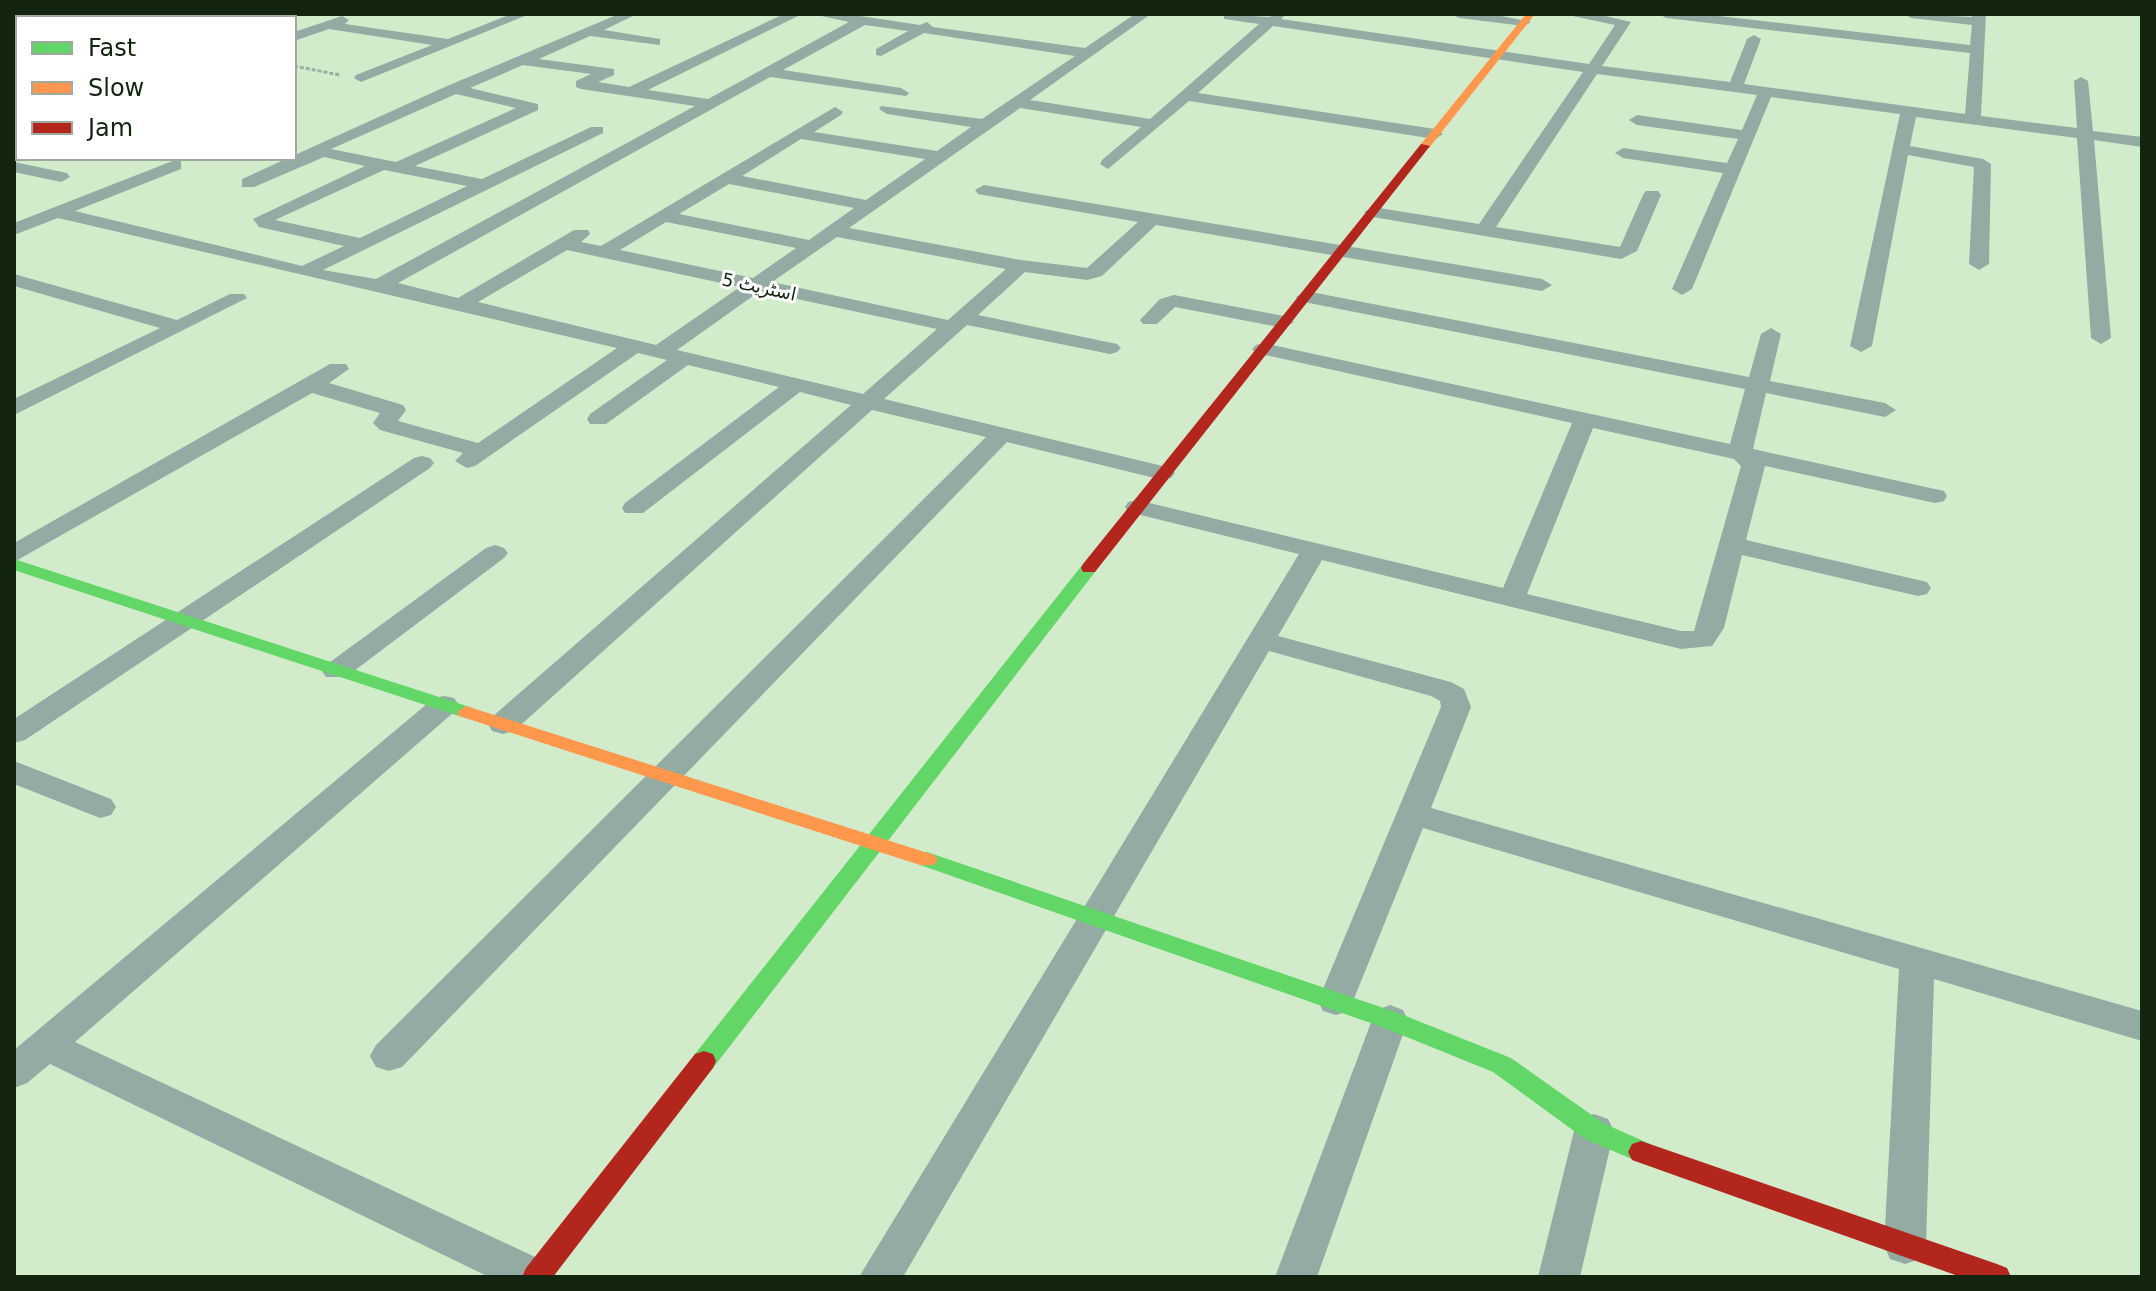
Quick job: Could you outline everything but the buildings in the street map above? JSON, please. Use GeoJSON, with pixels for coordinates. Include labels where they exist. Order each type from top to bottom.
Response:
{"type":"FeatureCollection","features":[{"type":"Feature","properties":{"kind":"street"},"geometry":{"type":"LineString","coordinates":[[296,36],[358,14]]}},
{"type":"Feature","properties":{"kind":"street"},"geometry":{"type":"LineString","coordinates":[[361,78],[523,14]]}},
{"type":"Feature","properties":{"kind":"street"},"geometry":{"type":"LineString","coordinates":[[322,152],[319,148],[322,144],[630,14]]}},
{"type":"Feature","properties":{"kind":"street"},"geometry":{"type":"LineString","coordinates":[[633,91],[795,14]]}},
{"type":"Feature","properties":{"kind":"street"},"geometry":{"type":"LineString","coordinates":[[819,14],[1087,53]]}},
{"type":"Feature","properties":{"kind":"street"},"geometry":{"type":"LineString","coordinates":[[881,52],[949,14]]}},
{"type":"Feature","properties":{"kind":"street"},"geometry":{"type":"LineString","coordinates":[[657,354],[1144,14]]}},
{"type":"Feature","properties":{"kind":"street"},"geometry":{"type":"LineString","coordinates":[[1459,14],[1528,18]]}},
{"type":"Feature","properties":{"kind":"street"},"geometry":{"type":"LineString","coordinates":[[1484,231],[1624,22],[1610,16],[1570,14]]}},
{"type":"Feature","properties":{"kind":"street"},"geometry":{"type":"LineString","coordinates":[[1666,14],[1977,50]]}},
{"type":"Feature","properties":{"kind":"street"},"geometry":{"type":"LineString","coordinates":[[1911,14],[1978,18],[1973,119]]}},
{"type":"Feature","properties":{"kind":"street"},"geometry":{"type":"LineString","coordinates":[[1229,16],[1274,18],[1595,69],[2142,142]]}},
{"type":"Feature","properties":{"kind":"street"},"geometry":{"type":"LineString","coordinates":[[1108,164],[1274,18]]}},
{"type":"Feature","properties":{"kind":"street"},"geometry":{"type":"LineString","coordinates":[[46,1045],[534,1277],[1163,473],[1528,18]]}},
{"type":"Feature","properties":{"kind":"street"},"geometry":{"type":"LineString","coordinates":[[380,285],[863,20]]}},
{"type":"Feature","properties":{"kind":"street"},"geometry":{"type":"LineString","coordinates":[[327,25],[449,43]]}},
{"type":"Feature","properties":{"kind":"street"},"geometry":{"type":"LineString","coordinates":[[588,32],[655,42]]}},
{"type":"Feature","properties":{"kind":"street"},"geometry":{"type":"LineString","coordinates":[[1735,88],[1754,39]]}},
{"type":"Feature","properties":{"kind":"street"},"geometry":{"type":"LineString","coordinates":[[521,60],[609,72],[581,84],[711,104]]}},
{"type":"Feature","properties":{"kind":"street"},"geometry":{"type":"LineString","coordinates":[[768,72],[901,93]]}},
{"type":"Feature","properties":{"kind":"street"},"geometry":{"type":"LineString","coordinates":[[2081,81],[2101,338]]}},
{"type":"Feature","properties":{"kind":"street"},"geometry":{"type":"LineString","coordinates":[[362,244],[265,223],[262,219],[532,107],[452,89]]}},
{"type":"Feature","properties":{"kind":"street"},"geometry":{"type":"LineString","coordinates":[[1682,289],[1766,92]]}},
{"type":"Feature","properties":{"kind":"street"},"geometry":{"type":"LineString","coordinates":[[1188,96],[1435,134]]}},
{"type":"Feature","properties":{"kind":"street"},"geometry":{"type":"LineString","coordinates":[[1017,103],[1154,124]]}},
{"type":"Feature","properties":{"kind":"street"},"geometry":{"type":"LineString","coordinates":[[887,109],[987,125]]}},
{"type":"Feature","properties":{"kind":"street"},"geometry":{"type":"LineString","coordinates":[[1861,346],[1909,111]]}},
{"type":"Feature","properties":{"kind":"street"},"geometry":{"type":"LineString","coordinates":[[604,252],[835,112]]}},
{"type":"Feature","properties":{"kind":"street"},"geometry":{"type":"LineString","coordinates":[[1637,120],[1747,136]]}},
{"type":"Feature","properties":{"kind":"street"},"geometry":{"type":"LineString","coordinates":[[304,272],[597,130]]}},
{"type":"Feature","properties":{"kind":"street"},"geometry":{"type":"LineString","coordinates":[[798,134],[942,157]]}},
{"type":"Feature","properties":{"kind":"street"},"geometry":{"type":"LineString","coordinates":[[1902,149],[1983,164],[1979,264]]}},
{"type":"Feature","properties":{"kind":"street"},"geometry":{"type":"LineString","coordinates":[[248,183],[322,152],[485,185]]}},
{"type":"Feature","properties":{"kind":"street"},"geometry":{"type":"LineString","coordinates":[[1623,153],[1732,169]]}},
{"type":"Feature","properties":{"kind":"street"},"geometry":{"type":"LineString","coordinates":[[34,171],[64,160]]}},
{"type":"Feature","properties":{"kind":"street"},"geometry":{"type":"LineString","coordinates":[[14,229],[175,165]]}},
{"type":"Feature","properties":{"kind":"street"},"geometry":{"type":"LineString","coordinates":[[14,167],[61,177]]}},
{"type":"Feature","properties":{"kind":"street"},"geometry":{"type":"LineString","coordinates":[[726,178],[871,206]]}},
{"type":"Feature","properties":{"kind":"street"},"geometry":{"type":"LineString","coordinates":[[984,190],[1542,285]]}},
{"type":"Feature","properties":{"kind":"street"},"geometry":{"type":"LineString","coordinates":[[1373,212],[1611,253],[1628,251],[1652,195]]}},
{"type":"Feature","properties":{"kind":"street"},"geometry":{"type":"LineString","coordinates":[[57,212],[304,272],[362,285],[380,285],[461,304],[793,387],[1163,473]]}},
{"type":"Feature","properties":{"kind":"street"},"geometry":{"type":"LineString","coordinates":[[662,216],[813,246]]}},
{"type":"Feature","properties":{"kind":"street"},"geometry":{"type":"LineString","coordinates":[[835,231],[1075,274],[1095,272],[1154,217]]}},
{"type":"Feature","properties":{"kind":"street"},"geometry":{"type":"LineString","coordinates":[[1530,239],[1541,219]]}},
{"type":"Feature","properties":{"kind":"street"},"geometry":{"type":"LineString","coordinates":[[461,304],[589,230]]}},
{"type":"Feature","properties":{"kind":"street","name":"اسٹریٹ 5"},"geometry":{"type":"LineString","coordinates":[[565,244],[754,286],[1110,348]]}},
{"type":"Feature","properties":{"kind":"street"},"geometry":{"type":"LineString","coordinates":[[503,724],[1021,266]]}},
{"type":"Feature","properties":{"kind":"street"},"geometry":{"type":"LineString","coordinates":[[14,280],[179,327]]}},
{"type":"Feature","properties":{"kind":"street"},"geometry":{"type":"LineString","coordinates":[[1306,297],[1885,410]]}},
{"type":"Feature","properties":{"kind":"street"},"geometry":{"type":"LineString","coordinates":[[14,408],[237,298]]}},
{"type":"Feature","properties":{"kind":"street"},"geometry":{"type":"LineString","coordinates":[[1150,320],[1167,303],[1174,301],[1284,322]]}},
{"type":"Feature","properties":{"kind":"street"},"geometry":{"type":"LineString","coordinates":[[1740,452],[1771,334]]}},
{"type":"Feature","properties":{"kind":"street"},"geometry":{"type":"LineString","coordinates":[[310,385],[395,410],[384,423],[473,457],[632,348]]}},
{"type":"Feature","properties":{"kind":"street"},"geometry":{"type":"LineString","coordinates":[[1263,349],[1935,496]]}},
{"type":"Feature","properties":{"kind":"street"},"geometry":{"type":"LineString","coordinates":[[598,419],[682,360]]}},
{"type":"Feature","properties":{"kind":"street"},"geometry":{"type":"LineString","coordinates":[[14,554],[338,369]]}},
{"type":"Feature","properties":{"kind":"street"},"geometry":{"type":"LineString","coordinates":[[634,508],[793,387]]}},
{"type":"Feature","properties":{"kind":"street"},"geometry":{"type":"LineString","coordinates":[[1512,599],[1585,419]]}},
{"type":"Feature","properties":{"kind":"street"},"geometry":{"type":"LineString","coordinates":[[389,1056],[1001,435]]}},
{"type":"Feature","properties":{"kind":"street"},"geometry":{"type":"LineString","coordinates":[[1137,507],[1681,640],[1702,640],[1710,628],[1753,465],[1740,452]]}},
{"type":"Feature","properties":{"kind":"street"},"geometry":{"type":"LineString","coordinates":[[14,733],[422,463]]}},
{"type":"Feature","properties":{"kind":"street"},"geometry":{"type":"LineString","coordinates":[[1732,545],[1918,588]]}},
{"type":"Feature","properties":{"kind":"street"},"geometry":{"type":"LineString","coordinates":[[880,1277],[1315,550]]}},
{"type":"Feature","properties":{"kind":"street"},"geometry":{"type":"LineString","coordinates":[[336,671],[495,553]]}},
{"type":"Feature","properties":{"kind":"street"},"geometry":{"type":"LineString","coordinates":[[14,564],[183,622],[875,842],[1390,1020],[1502,1065],[1594,1131],[1655,1158],[1905,1245],[1974,1273]]}},
{"type":"Feature","properties":{"kind":"street"},"geometry":{"type":"LineString","coordinates":[[1261,640],[1441,689],[1454,696],[1456,707],[1336,1001]]}},
{"type":"Feature","properties":{"kind":"street"},"geometry":{"type":"LineString","coordinates":[[14,1072],[444,705]]}},
{"type":"Feature","properties":{"kind":"street"},"geometry":{"type":"LineString","coordinates":[[14,772],[100,807]]}},
{"type":"Feature","properties":{"kind":"street"},"geometry":{"type":"LineString","coordinates":[[1413,814],[2142,1026]]}},
{"type":"Feature","properties":{"kind":"street"},"geometry":{"type":"LineString","coordinates":[[1905,1245],[1917,961]]}},
{"type":"Feature","properties":{"kind":"street"},"geometry":{"type":"LineString","coordinates":[[1296,1277],[1390,1020]]}},
{"type":"Feature","properties":{"kind":"street"},"geometry":{"type":"LineString","coordinates":[[1559,1277],[1594,1131]]}},
{"type":"Feature","properties":{"kind":"traffic: fast"},"geometry":{"type":"LineString","coordinates":[[14,564],[466,712]]}},
{"type":"Feature","properties":{"kind":"traffic: fast"},"geometry":{"type":"LineString","coordinates":[[704,1061],[1089,568]]}},
{"type":"Feature","properties":{"kind":"traffic: fast"},"geometry":{"type":"LineString","coordinates":[[927,860],[1390,1020],[1502,1065],[1594,1131],[1641,1152]]}},
{"type":"Feature","properties":{"kind":"traffic: slow"},"geometry":{"type":"LineString","coordinates":[[1425,146],[1531,14]]}},
{"type":"Feature","properties":{"kind":"traffic: slow"},"geometry":{"type":"LineString","coordinates":[[466,712],[927,860]]}},
{"type":"Feature","properties":{"kind":"traffic: jam"},"geometry":{"type":"LineString","coordinates":[[1089,568],[1425,146]]}},
{"type":"Feature","properties":{"kind":"traffic: jam"},"geometry":{"type":"LineString","coordinates":[[536,1277],[704,1061]]}},
{"type":"Feature","properties":{"kind":"traffic: jam"},"geometry":{"type":"LineString","coordinates":[[1641,1152],[1997,1277]]}}]}
